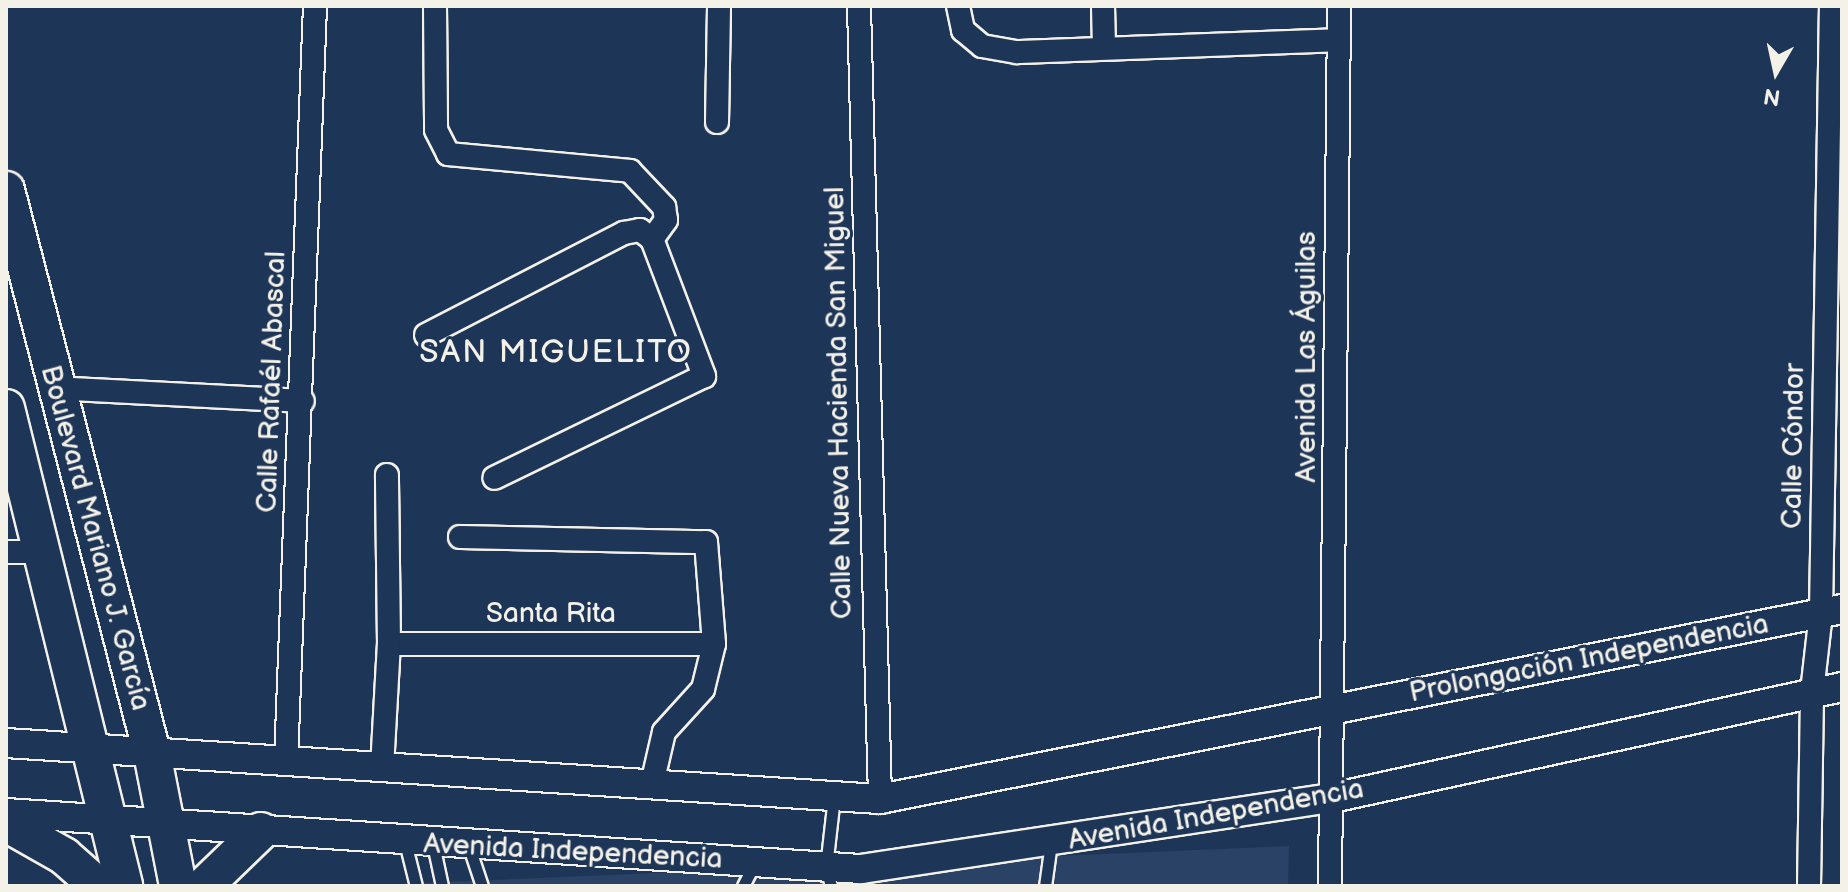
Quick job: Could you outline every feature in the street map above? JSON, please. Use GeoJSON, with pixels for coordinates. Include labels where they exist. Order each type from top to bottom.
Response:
{"type":"FeatureCollection","features":[{"type":"Feature","properties":{"kind":"main road","name":"Boulevard Mariano J. García"},"geometry":{"type":"LineString","coordinates":[[6,190],[54,388],[152,753],[169,824],[178,886]]}},
{"type":"Feature","properties":{"kind":"main road","name":"Boulevard Mariano J. García"},"geometry":{"type":"LineString","coordinates":[[6,408],[23,552],[91,748],[124,886]]}},
{"type":"Feature","properties":{"kind":"main road"},"geometry":{"type":"LineString","coordinates":[[6,823],[64,856],[98,886]]}},
{"type":"Feature","properties":{"kind":"main road"},"geometry":{"type":"LineString","coordinates":[[204,886],[261,831]]}},
{"type":"Feature","properties":{"kind":"street","name":"Calle Rafaél Abascal"},"geometry":{"type":"LineString","coordinates":[[286,761],[303,401],[315,6]]}},
{"type":"Feature","properties":{"kind":"street"},"geometry":{"type":"LineString","coordinates":[[435,6],[436,130],[448,154],[630,171],[664,207],[666,220],[652,239]]}},
{"type":"Feature","properties":{"kind":"street"},"geometry":{"type":"LineString","coordinates":[[717,122],[719,6]]}},
{"type":"Feature","properties":{"kind":"street","name":"Calle Nueva Hacienda San Miguel"},"geometry":{"type":"LineString","coordinates":[[859,6],[880,799]]}},
{"type":"Feature","properties":{"kind":"street"},"geometry":{"type":"LineString","coordinates":[[958,6],[963,30],[982,46],[1017,52],[1104,46],[1339,40]]}},
{"type":"Feature","properties":{"kind":"street"},"geometry":{"type":"LineString","coordinates":[[1103,6],[1104,46]]}},
{"type":"Feature","properties":{"kind":"street","name":"Avenida Las Águilas"},"geometry":{"type":"LineString","coordinates":[[1330,886],[1336,708],[1339,6]]}},
{"type":"Feature","properties":{"kind":"street","name":"Calle Cóndor"},"geometry":{"type":"LineString","coordinates":[[1809,886],[1812,692],[1832,611],[1831,6]]}},
{"type":"Feature","properties":{"kind":"street"},"geometry":{"type":"LineString","coordinates":[[426,335],[624,233],[640,230],[652,239],[704,376],[494,478]]}},
{"type":"Feature","properties":{"kind":"street"},"geometry":{"type":"LineString","coordinates":[[54,388],[303,401]]}},
{"type":"Feature","properties":{"kind":"street"},"geometry":{"type":"LineString","coordinates":[[382,768],[389,644],[387,475]]}},
{"type":"Feature","properties":{"kind":"street"},"geometry":{"type":"LineString","coordinates":[[460,537],[706,542],[714,644],[703,689],[664,732],[652,784]]}},
{"type":"Feature","properties":{"kind":"street","name":"Prolongación Independencia"},"geometry":{"type":"LineString","coordinates":[[1336,708],[1832,611]]}},
{"type":"Feature","properties":{"kind":"street","name":"Santa Rita"},"geometry":{"type":"LineString","coordinates":[[389,644],[714,644]]}},
{"type":"Feature","properties":{"kind":"street"},"geometry":{"type":"LineString","coordinates":[[1812,692],[1842,687]]}},
{"type":"Feature","properties":{"kind":"street","name":"Avenida Independencia"},"geometry":{"type":"LineString","coordinates":[[6,813],[469,846],[749,874],[828,876],[1332,798],[1812,692]]}},
{"type":"Feature","properties":{"kind":"street"},"geometry":{"type":"LineString","coordinates":[[6,743],[880,799],[1336,708]]}},
{"type":"Feature","properties":{"kind":"lane"},"geometry":{"type":"LineString","coordinates":[[828,876],[834,797]]}},
{"type":"Feature","properties":{"kind":"lane"},"geometry":{"type":"LineString","coordinates":[[1045,886],[1051,842]]}},
{"type":"Feature","properties":{"kind":"lane"},"geometry":{"type":"LineString","coordinates":[[416,886],[419,843]]}},
{"type":"Feature","properties":{"kind":"lane"},"geometry":{"type":"LineString","coordinates":[[419,843],[442,886]]}},
{"type":"Feature","properties":{"kind":"lane"},"geometry":{"type":"LineString","coordinates":[[469,846],[482,886]]}},
{"type":"Feature","properties":{"kind":"shaded area"},"geometry":{"type":"Polygon","coordinates":[[[1289,846],[1288,886],[351,886],[1289,846]]]}},
{"type":"Feature","properties":{"kind":"district","name":"SAN MIGUELITO"},"geometry":{"type":"Point","coordinates":[556,353]}}]}
